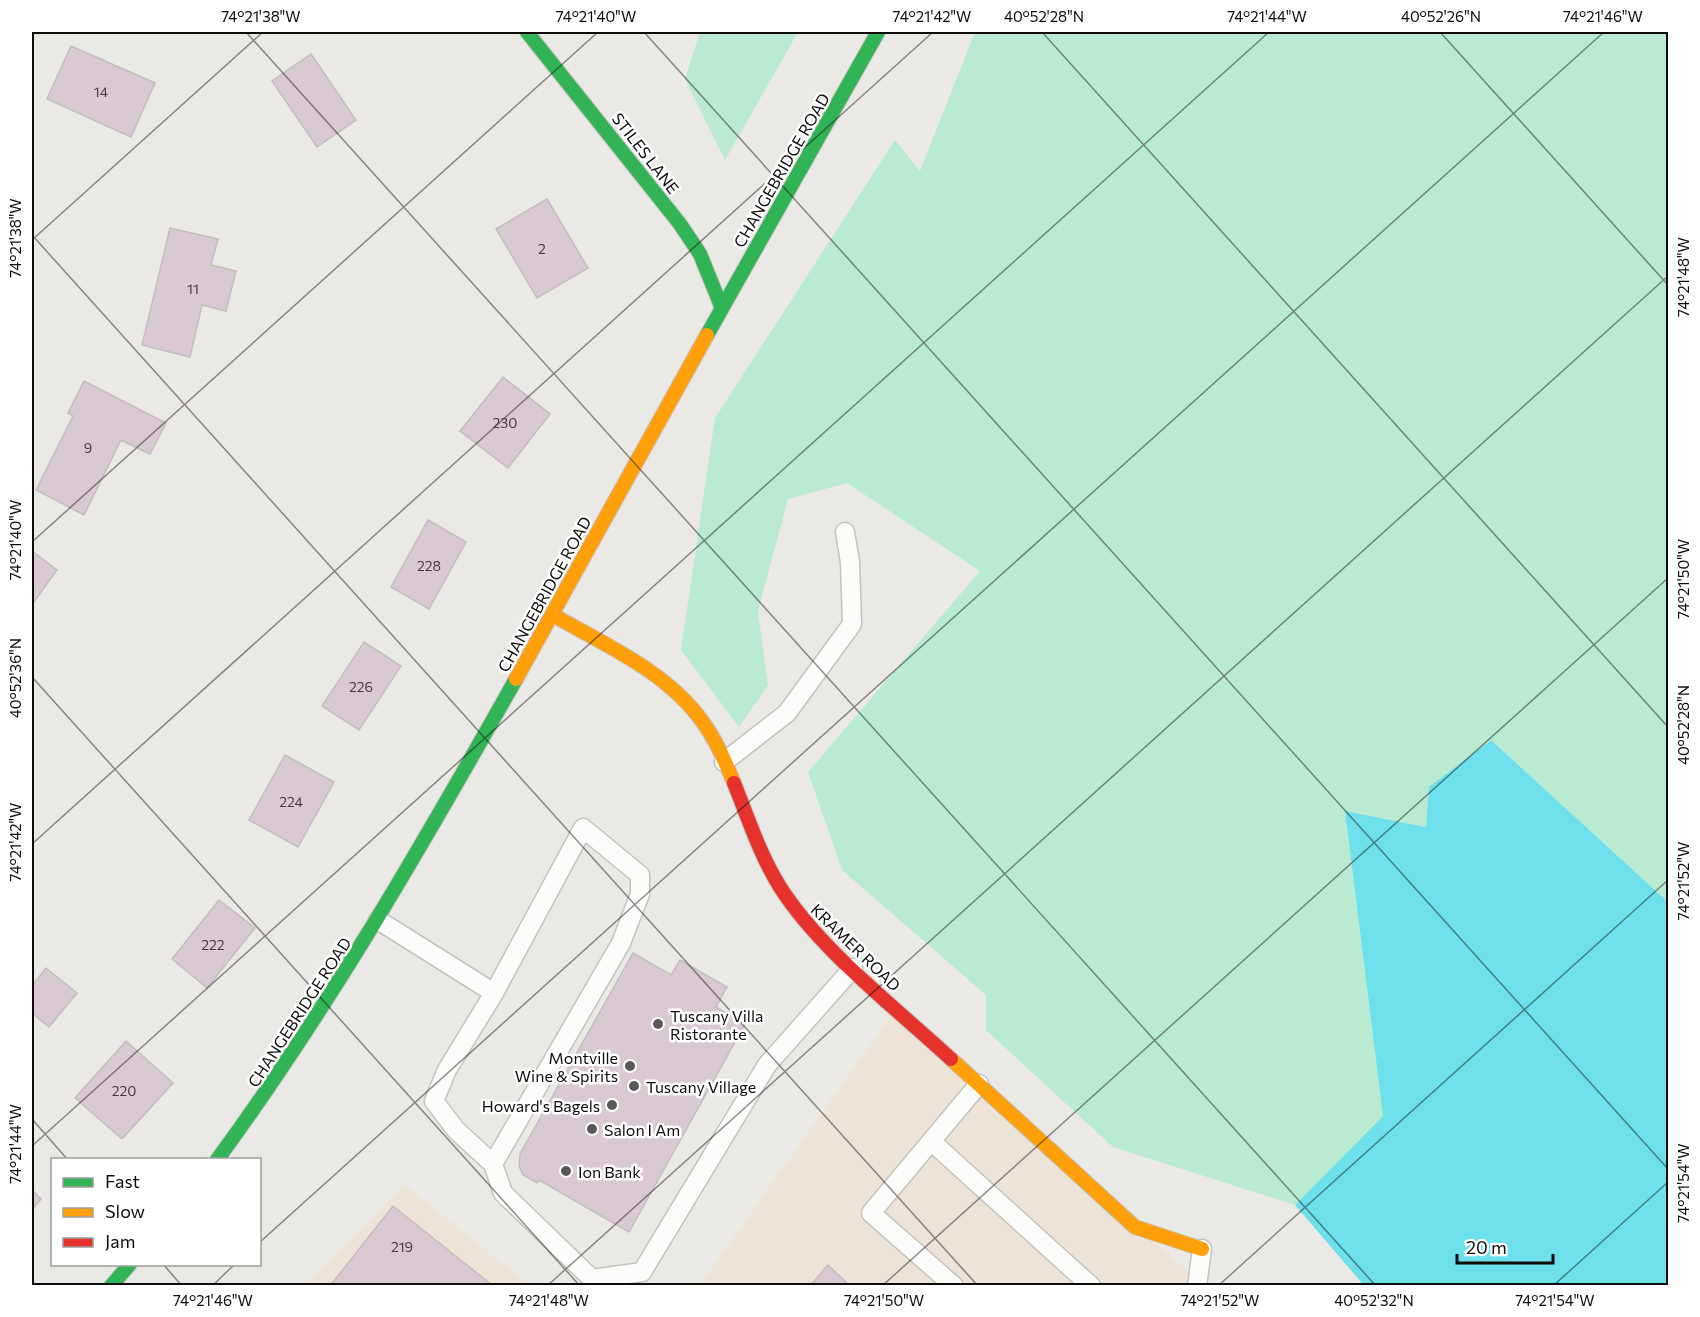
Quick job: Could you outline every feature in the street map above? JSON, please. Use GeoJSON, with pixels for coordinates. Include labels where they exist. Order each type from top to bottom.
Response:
{"type":"FeatureCollection","features":[{"type":"Feature","properties":{"kind":"main road","name":"STILES LANE"},"geometry":{"type":"LineString","coordinates":[[527,32],[680,224],[700,254],[722,306]]}},
{"type":"Feature","properties":{"kind":"main road","name":"CHANGEBRIDGE ROAD"},"geometry":{"type":"LineString","coordinates":[[218,1158],[258,1105],[378,920],[553,615],[722,306],[808,159],[878,32]]}},
{"type":"Feature","properties":{"kind":"main road","name":"KRAMER ROAD"},"geometry":{"type":"LineString","coordinates":[[553,615],[664,682],[690,706],[712,734],[769,867],[792,906],[822,940],[1135,1227],[1202,1249]]}},
{"type":"Feature","properties":{"kind":"main road"},"geometry":{"type":"LineString","coordinates":[[111,1286],[128,1266]]}},
{"type":"Feature","properties":{"kind":"lane"},"geometry":{"type":"LineString","coordinates":[[724,762],[787,713],[852,624],[850,562],[845,532]]}},
{"type":"Feature","properties":{"kind":"lane"},"geometry":{"type":"LineString","coordinates":[[493,1164],[621,943],[640,894],[640,875],[583,828],[494,993],[447,1070],[434,1101],[456,1130],[493,1164],[503,1193],[592,1279],[642,1272],[767,1065],[853,968]]}},
{"type":"Feature","properties":{"kind":"lane"},"geometry":{"type":"LineString","coordinates":[[378,920],[494,993]]}},
{"type":"Feature","properties":{"kind":"lane"},"geometry":{"type":"LineString","coordinates":[[954,1286],[871,1213],[979,1084]]}},
{"type":"Feature","properties":{"kind":"lane"},"geometry":{"type":"LineString","coordinates":[[932,1142],[1091,1286]]}},
{"type":"Feature","properties":{"kind":"lane"},"geometry":{"type":"LineString","coordinates":[[1197,1286],[1202,1249]]}},
{"type":"Feature","properties":{"kind":"shaded area"},"geometry":{"type":"Polygon","coordinates":[[[893,1013],[1203,1285],[699,1286],[893,1013]]]}},
{"type":"Feature","properties":{"kind":"shaded area"},"geometry":{"type":"Polygon","coordinates":[[[405,1185],[529,1285],[304,1286],[405,1185]]]}},
{"type":"Feature","properties":{"kind":"green space"},"geometry":{"type":"Polygon","coordinates":[[[700,32],[798,32],[725,160],[685,79],[700,32]]]}},
{"type":"Feature","properties":{"kind":"green space"},"geometry":{"type":"Polygon","coordinates":[[[975,32],[1668,32],[1668,902],[1491,740],[1426,827],[1345,811],[1383,1116],[1295,1205],[1113,1147],[986,1030],[986,995],[842,870],[808,772],[980,571],[847,483],[788,499],[758,611],[768,685],[739,727],[681,650],[715,418],[895,140],[920,171],[975,32]]]}},
{"type":"Feature","properties":{"kind":"water"},"geometry":{"type":"Polygon","coordinates":[[[1491,740],[1668,902],[1668,1285],[1360,1285],[1361,1282],[1295,1205],[1383,1116],[1345,811],[1426,827],[1429,787],[1491,740]]]}},
{"type":"Feature","properties":{"kind":"building"},"geometry":{"type":"Polygon","coordinates":[[[71,46],[155,83],[131,137],[47,99],[71,46]]]}},
{"type":"Feature","properties":{"kind":"building"},"geometry":{"type":"Polygon","coordinates":[[[311,54],[356,120],[317,147],[272,81],[311,54]]]}},
{"type":"Feature","properties":{"kind":"building"},"geometry":{"type":"Polygon","coordinates":[[[547,199],[588,268],[537,298],[496,229],[547,199]]]}},
{"type":"Feature","properties":{"kind":"building"},"geometry":{"type":"Polygon","coordinates":[[[170,228],[218,239],[211,265],[236,271],[226,311],[202,305],[190,357],[142,345],[170,228]]]}},
{"type":"Feature","properties":{"kind":"building"},"geometry":{"type":"Polygon","coordinates":[[[503,377],[550,414],[508,468],[460,431],[503,377]]]}},
{"type":"Feature","properties":{"kind":"building"},"geometry":{"type":"Polygon","coordinates":[[[84,381],[166,423],[150,454],[121,440],[84,515],[36,490],[73,416],[68,413],[84,381]]]}},
{"type":"Feature","properties":{"kind":"building"},"geometry":{"type":"Polygon","coordinates":[[[428,520],[466,542],[429,609],[391,587],[428,520]]]}},
{"type":"Feature","properties":{"kind":"building"},"geometry":{"type":"Polygon","coordinates":[[[32,551],[57,570],[32,605],[32,551]]]}},
{"type":"Feature","properties":{"kind":"building"},"geometry":{"type":"Polygon","coordinates":[[[364,642],[401,666],[359,730],[322,706],[364,642]]]}},
{"type":"Feature","properties":{"kind":"building"},"geometry":{"type":"Polygon","coordinates":[[[285,755],[334,782],[298,847],[249,820],[285,755]]]}},
{"type":"Feature","properties":{"kind":"building"},"geometry":{"type":"Polygon","coordinates":[[[219,900],[255,928],[207,988],[172,959],[219,900]]]}},
{"type":"Feature","properties":{"kind":"building","name":"Tuscany Village"},"geometry":{"type":"Polygon","coordinates":[[[633,953],[671,975],[680,960],[727,987],[716,1007],[745,1024],[629,1232],[539,1180],[537,1183],[523,1175],[519,1166],[520,1154],[633,953]]]}},
{"type":"Feature","properties":{"kind":"building"},"geometry":{"type":"Polygon","coordinates":[[[46,968],[77,993],[49,1027],[32,1013],[32,986],[46,968]]]}},
{"type":"Feature","properties":{"kind":"building"},"geometry":{"type":"Polygon","coordinates":[[[126,1041],[173,1083],[122,1139],[75,1098],[126,1041]]]}},
{"type":"Feature","properties":{"kind":"building"},"geometry":{"type":"Polygon","coordinates":[[[32,1190],[41,1199],[32,1210],[32,1190]]]}},
{"type":"Feature","properties":{"kind":"building"},"geometry":{"type":"Polygon","coordinates":[[[393,1206],[493,1286],[330,1286],[393,1206]]]}},
{"type":"Feature","properties":{"kind":"building"},"geometry":{"type":"Polygon","coordinates":[[[828,1265],[850,1286],[810,1286],[828,1265]]]}},
{"type":"Feature","properties":{"kind":"traffic: fast"},"geometry":{"type":"LineString","coordinates":[[527,32],[680,224],[700,254],[721,306]]}},
{"type":"Feature","properties":{"kind":"traffic: fast"},"geometry":{"type":"LineString","coordinates":[[707,335],[878,32]]}},
{"type":"Feature","properties":{"kind":"traffic: fast"},"geometry":{"type":"LineString","coordinates":[[218,1158],[298,1044],[374,924],[516,679]]}},
{"type":"Feature","properties":{"kind":"traffic: fast"},"geometry":{"type":"LineString","coordinates":[[111,1286],[128,1266]]}},
{"type":"Feature","properties":{"kind":"traffic: slow"},"geometry":{"type":"LineString","coordinates":[[516,679],[707,335]]}},
{"type":"Feature","properties":{"kind":"traffic: slow"},"geometry":{"type":"LineString","coordinates":[[553,615],[634,660],[671,688],[687,703],[707,728],[734,783]]}},
{"type":"Feature","properties":{"kind":"traffic: slow"},"geometry":{"type":"LineString","coordinates":[[951,1059],[1135,1227],[1202,1249]]}},
{"type":"Feature","properties":{"kind":"traffic: jam"},"geometry":{"type":"LineString","coordinates":[[734,783],[766,862],[780,887],[797,910],[837,956],[951,1059]]}},
{"type":"Feature","properties":{"kind":"place","name":"Tuscany Villa Ristorante"},"geometry":{"type":"Point","coordinates":[658,1024]}},
{"type":"Feature","properties":{"kind":"place","name":"Montville Wine & Spirits"},"geometry":{"type":"Point","coordinates":[630,1066]}},
{"type":"Feature","properties":{"kind":"place","name":"Tuscany Village"},"geometry":{"type":"Point","coordinates":[634,1086]}},
{"type":"Feature","properties":{"kind":"place","name":"Howard's Bagels"},"geometry":{"type":"Point","coordinates":[612,1105]}},
{"type":"Feature","properties":{"kind":"place","name":"Salon I Am"},"geometry":{"type":"Point","coordinates":[592,1129]}},
{"type":"Feature","properties":{"kind":"place","name":"Ion Bank"},"geometry":{"type":"Point","coordinates":[566,1171]}}]}
